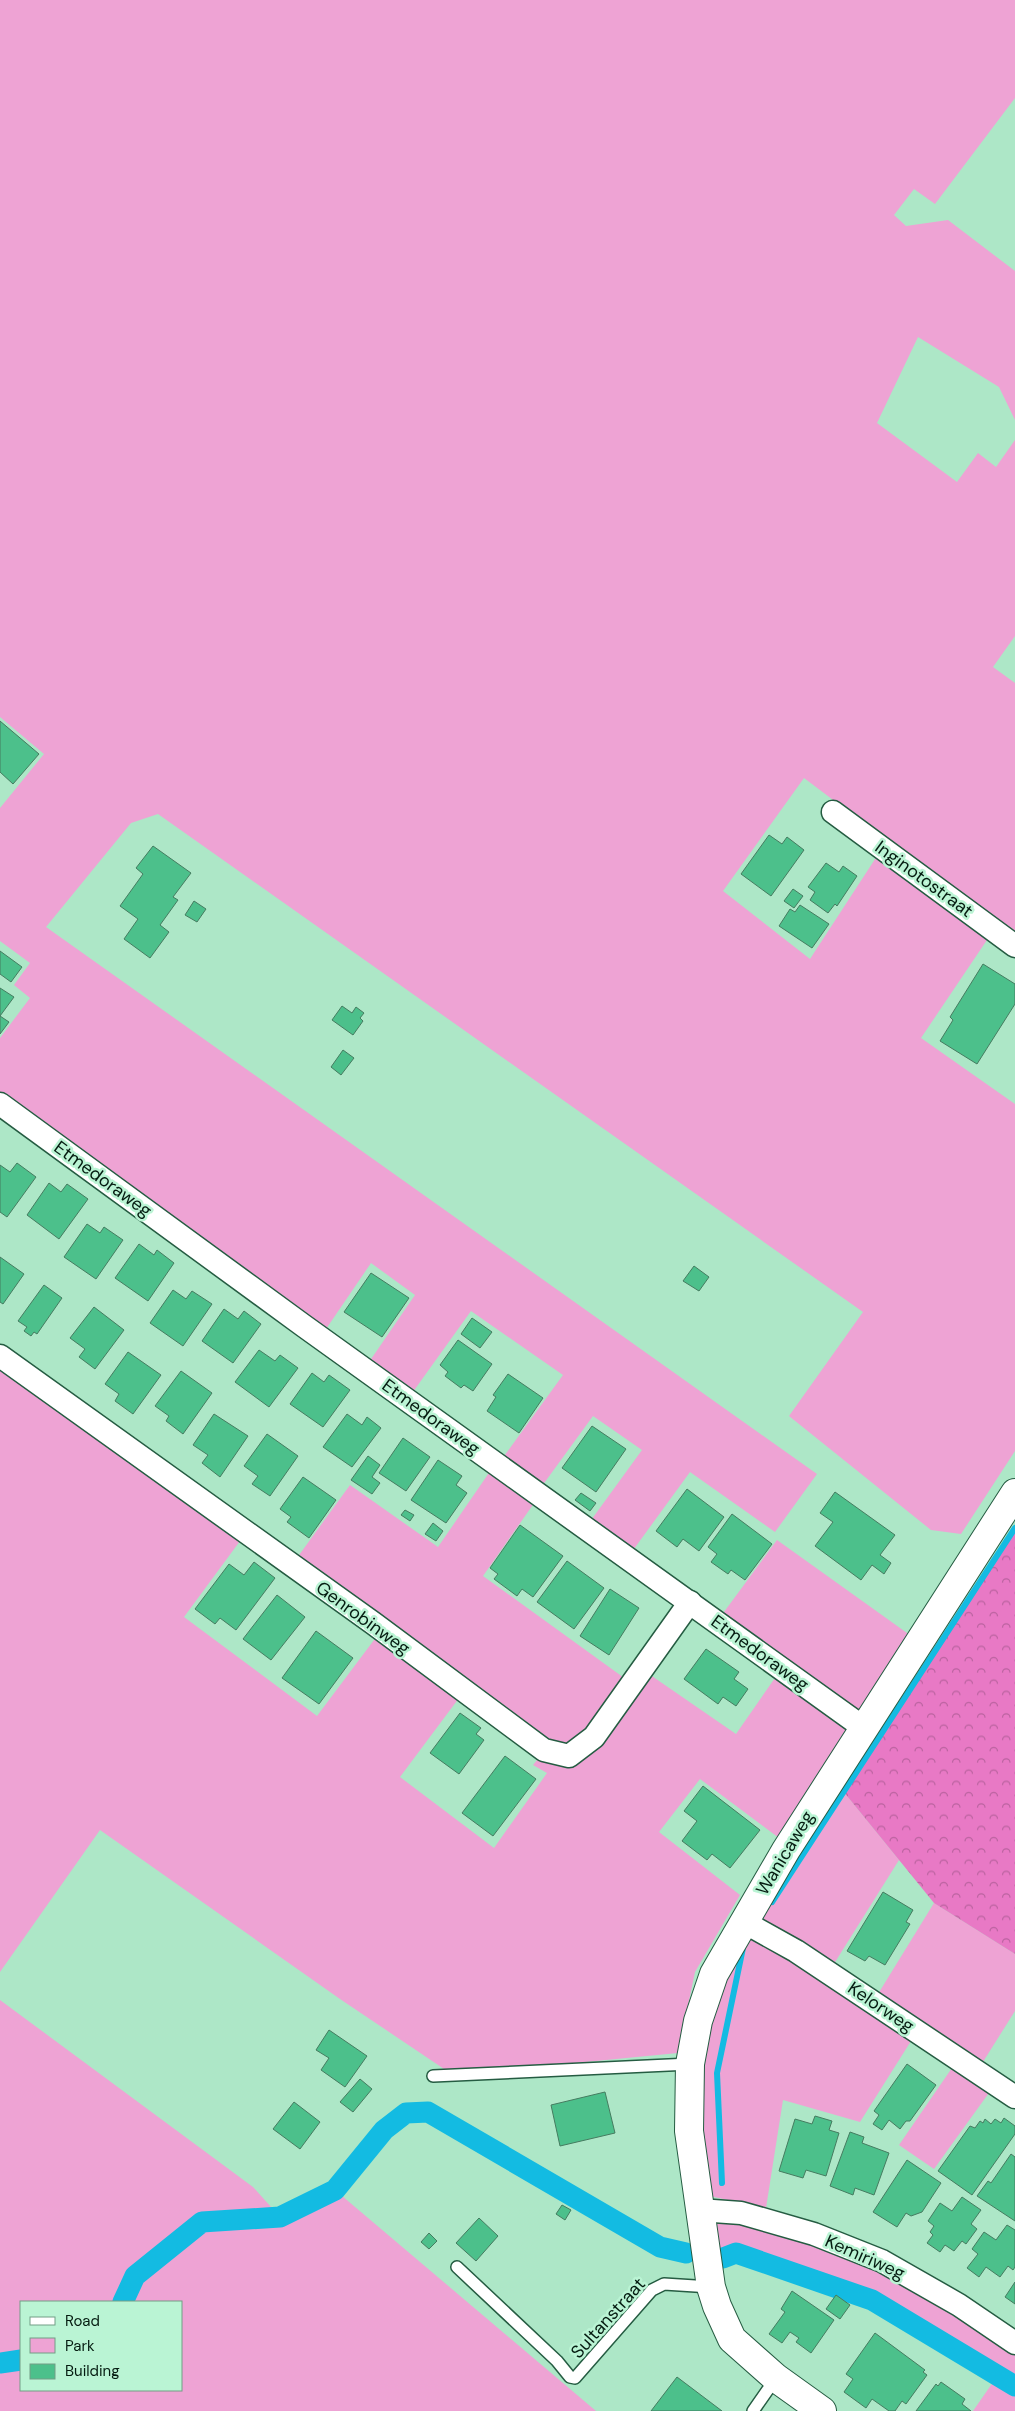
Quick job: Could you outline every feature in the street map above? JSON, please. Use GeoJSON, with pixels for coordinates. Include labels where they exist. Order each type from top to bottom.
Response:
{"type":"FeatureCollection","features":[{"type":"Feature","properties":{"kind":"street","name":"Inginotostraat"},"geometry":{"type":"LineString","coordinates":[[833,812],[1015,946]]}},
{"type":"Feature","properties":{"kind":"street","name":"Etmedoraweg"},"geometry":{"type":"LineString","coordinates":[[0,1104],[304,1326],[864,1728]]}},
{"type":"Feature","properties":{"kind":"street","name":"Genrobinweg"},"geometry":{"type":"LineString","coordinates":[[0,1356],[373,1623],[544,1750],[569,1756],[594,1737],[690,1602]]}},
{"type":"Feature","properties":{"kind":"street","name":"Wanicaweg"},"geometry":{"type":"LineString","coordinates":[[822,2411],[776,2378],[732,2339],[717,2306],[705,2256],[689,2131],[690,2064],[698,2021],[714,1974],[786,1850],[1015,1493]]}},
{"type":"Feature","properties":{"kind":"street","name":"Kelorweg"},"geometry":{"type":"LineString","coordinates":[[744,1922],[796,1951],[1015,2097]]}},
{"type":"Feature","properties":{"kind":"street","name":"Kemiriweg"},"geometry":{"type":"LineString","coordinates":[[699,2210],[741,2213],[814,2234],[882,2261],[959,2305],[1015,2343]]}},
{"type":"Feature","properties":{"kind":"lane"},"geometry":{"type":"LineString","coordinates":[[433,2076],[690,2064]]}},
{"type":"Feature","properties":{"kind":"lane","name":"Sultanstraat"},"geometry":{"type":"LineString","coordinates":[[457,2267],[557,2361],[570,2377],[575,2378],[652,2290],[664,2284],[711,2287]]}},
{"type":"Feature","properties":{"kind":"lane"},"geometry":{"type":"LineString","coordinates":[[752,2411],[776,2378]]}},
{"type":"Feature","properties":{"kind":"green space"},"geometry":{"type":"Polygon","coordinates":[[[0,0],[1015,0],[1015,98],[935,204],[914,189],[894,215],[906,226],[948,220],[1015,271],[1015,420],[999,387],[918,337],[877,423],[957,482],[978,453],[996,467],[1015,440],[1015,636],[993,667],[1015,683],[1015,937],[804,778],[723,891],[810,959],[879,853],[991,934],[921,1038],[1015,1104],[1015,1451],[961,1534],[931,1530],[789,1416],[863,1312],[158,814],[131,823],[46,927],[817,1474],[775,1532],[690,1472],[631,1553],[589,1523],[642,1450],[593,1416],[542,1486],[502,1459],[563,1375],[471,1311],[410,1396],[367,1365],[415,1295],[371,1263],[324,1332],[0,1096],[0,1038],[30,998],[14,985],[30,963],[0,941],[0,808],[44,754],[0,717],[0,0]]]}},
{"type":"Feature","properties":{"kind":"green space"},"geometry":{"type":"Polygon","coordinates":[[[0,1365],[240,1541],[184,1617],[317,1716],[377,1636],[459,1698],[400,1777],[494,1848],[547,1773],[533,1765],[542,1754],[567,1761],[646,1672],[736,1734],[777,1675],[843,1723],[847,1733],[783,1841],[700,1779],[659,1832],[740,1895],[695,1972],[678,2053],[453,2075],[340,1999],[100,1830],[0,1972],[0,1365]]]}},
{"type":"Feature","properties":{"kind":"green space"},"geometry":{"type":"Polygon","coordinates":[[[493,1467],[537,1499],[483,1576],[627,1680],[588,1735],[566,1746],[543,1743],[294,1562],[350,1485],[438,1547],[493,1467]]]}},
{"type":"Feature","properties":{"kind":"green space"},"geometry":{"type":"Polygon","coordinates":[[[1015,1528],[1015,1954],[934,1903],[843,1791],[1015,1528]]]}},
{"type":"Feature","properties":{"kind":"green space"},"geometry":{"type":"Polygon","coordinates":[[[777,1540],[914,1638],[869,1707],[857,1710],[721,1616],[777,1540]]]}},
{"type":"Feature","properties":{"kind":"green space"},"geometry":{"type":"Polygon","coordinates":[[[843,1791],[899,1860],[832,1967],[759,1921],[843,1791]]]}},
{"type":"Feature","properties":{"kind":"green space"},"geometry":{"type":"Polygon","coordinates":[[[934,1903],[1015,1954],[1015,2011],[981,2065],[878,1994],[934,1903]]]}},
{"type":"Feature","properties":{"kind":"green space"},"geometry":{"type":"Polygon","coordinates":[[[757,1938],[911,2041],[860,2122],[783,2100],[766,2208],[709,2196],[696,2118],[705,2025],[742,1942],[757,1938]]]}},
{"type":"Feature","properties":{"kind":"green space"},"geometry":{"type":"Polygon","coordinates":[[[0,2000],[253,2187],[280,2217],[335,2190],[596,2411],[0,2411],[0,2000]]]}},
{"type":"Feature","properties":{"kind":"green space"},"geometry":{"type":"Polygon","coordinates":[[[954,2065],[991,2090],[934,2169],[899,2145],[954,2065]]]}},
{"type":"Feature","properties":{"kind":"green space"},"geometry":{"type":"Polygon","coordinates":[[[724,2220],[803,2238],[879,2268],[1015,2353],[1015,2411],[973,2411],[998,2375],[872,2300],[736,2253],[723,2258],[714,2257],[712,2231],[718,2223],[724,2220]]]}},
{"type":"Feature","properties":{"kind":"building"},"geometry":{"type":"Polygon","coordinates":[[[0,721],[39,754],[13,784],[0,772],[0,721]]]}},
{"type":"Feature","properties":{"kind":"building"},"geometry":{"type":"Polygon","coordinates":[[[769,835],[782,844],[787,837],[804,850],[771,896],[741,874],[769,835]]]}},
{"type":"Feature","properties":{"kind":"building"},"geometry":{"type":"Polygon","coordinates":[[[153,846],[191,873],[173,897],[178,900],[160,925],[169,932],[150,958],[124,939],[138,919],[120,906],[143,874],[136,868],[153,846]]]}},
{"type":"Feature","properties":{"kind":"building"},"geometry":{"type":"Polygon","coordinates":[[[826,863],[839,872],[843,866],[857,876],[837,906],[835,904],[828,913],[810,900],[815,892],[808,887],[826,863]]]}},
{"type":"Feature","properties":{"kind":"building"},"geometry":{"type":"Polygon","coordinates":[[[793,889],[803,896],[794,908],[784,901],[793,889]]]}},
{"type":"Feature","properties":{"kind":"building"},"geometry":{"type":"Polygon","coordinates":[[[194,901],[206,909],[197,922],[185,915],[194,901]]]}},
{"type":"Feature","properties":{"kind":"building"},"geometry":{"type":"Polygon","coordinates":[[[800,905],[829,924],[812,948],[779,926],[790,909],[795,912],[800,905]]]}},
{"type":"Feature","properties":{"kind":"building"},"geometry":{"type":"Polygon","coordinates":[[[0,951],[22,967],[11,982],[0,974],[0,951]]]}},
{"type":"Feature","properties":{"kind":"building"},"geometry":{"type":"Polygon","coordinates":[[[983,964],[1015,984],[1015,1004],[977,1064],[940,1041],[953,1020],[950,1017],[983,964]]]}},
{"type":"Feature","properties":{"kind":"building"},"geometry":{"type":"Polygon","coordinates":[[[0,988],[14,997],[0,1016],[0,988]]]}},
{"type":"Feature","properties":{"kind":"building"},"geometry":{"type":"Polygon","coordinates":[[[342,1006],[352,1013],[356,1007],[364,1013],[360,1018],[363,1021],[353,1035],[332,1020],[342,1006]]]}},
{"type":"Feature","properties":{"kind":"building"},"geometry":{"type":"Polygon","coordinates":[[[0,1016],[9,1022],[0,1034],[0,1016]]]}},
{"type":"Feature","properties":{"kind":"building"},"geometry":{"type":"Polygon","coordinates":[[[343,1050],[354,1058],[341,1075],[331,1067],[343,1050]]]}},
{"type":"Feature","properties":{"kind":"building"},"geometry":{"type":"Polygon","coordinates":[[[17,1163],[36,1177],[7,1217],[0,1212],[0,1165],[10,1172],[17,1163]]]}},
{"type":"Feature","properties":{"kind":"building"},"geometry":{"type":"Polygon","coordinates":[[[49,1183],[61,1192],[67,1184],[88,1199],[59,1239],[27,1215],[49,1183]]]}},
{"type":"Feature","properties":{"kind":"building"},"geometry":{"type":"Polygon","coordinates":[[[87,1224],[100,1233],[104,1227],[123,1240],[96,1279],[64,1257],[87,1224]]]}},
{"type":"Feature","properties":{"kind":"building"},"geometry":{"type":"Polygon","coordinates":[[[139,1244],[154,1255],[157,1250],[174,1263],[148,1301],[115,1278],[139,1244]]]}},
{"type":"Feature","properties":{"kind":"building"},"geometry":{"type":"Polygon","coordinates":[[[0,1257],[24,1274],[3,1304],[0,1302],[0,1257]]]}},
{"type":"Feature","properties":{"kind":"building"},"geometry":{"type":"Polygon","coordinates":[[[694,1266],[709,1277],[699,1291],[683,1281],[694,1266]]]}},
{"type":"Feature","properties":{"kind":"building"},"geometry":{"type":"Polygon","coordinates":[[[371,1273],[409,1298],[382,1337],[344,1312],[371,1273]]]}},
{"type":"Feature","properties":{"kind":"building"},"geometry":{"type":"Polygon","coordinates":[[[44,1285],[62,1298],[37,1334],[34,1332],[31,1336],[24,1331],[27,1327],[18,1321],[44,1285]]]}},
{"type":"Feature","properties":{"kind":"building"},"geometry":{"type":"Polygon","coordinates":[[[173,1290],[186,1299],[192,1291],[212,1304],[183,1346],[150,1323],[173,1290]]]}},
{"type":"Feature","properties":{"kind":"building"},"geometry":{"type":"Polygon","coordinates":[[[94,1307],[124,1330],[95,1369],[79,1357],[85,1349],[70,1338],[94,1307]]]}},
{"type":"Feature","properties":{"kind":"building"},"geometry":{"type":"Polygon","coordinates":[[[224,1309],[238,1319],[244,1311],[261,1324],[233,1363],[202,1341],[224,1309]]]}},
{"type":"Feature","properties":{"kind":"building"},"geometry":{"type":"Polygon","coordinates":[[[472,1318],[492,1332],[480,1348],[461,1334],[472,1318]]]}},
{"type":"Feature","properties":{"kind":"building"},"geometry":{"type":"Polygon","coordinates":[[[458,1340],[492,1364],[473,1391],[464,1385],[461,1388],[445,1376],[448,1372],[440,1365],[458,1340]]]}},
{"type":"Feature","properties":{"kind":"building"},"geometry":{"type":"Polygon","coordinates":[[[259,1350],[275,1361],[280,1355],[298,1368],[269,1407],[235,1382],[259,1350]]]}},
{"type":"Feature","properties":{"kind":"building"},"geometry":{"type":"Polygon","coordinates":[[[128,1352],[161,1375],[133,1414],[115,1401],[119,1394],[105,1384],[128,1352]]]}},
{"type":"Feature","properties":{"kind":"building"},"geometry":{"type":"Polygon","coordinates":[[[181,1371],[212,1393],[183,1434],[166,1421],[169,1416],[155,1406],[181,1371]]]}},
{"type":"Feature","properties":{"kind":"building"},"geometry":{"type":"Polygon","coordinates":[[[312,1373],[324,1382],[329,1375],[350,1390],[323,1427],[290,1404],[312,1373]]]}},
{"type":"Feature","properties":{"kind":"building"},"geometry":{"type":"Polygon","coordinates":[[[508,1374],[543,1398],[519,1433],[487,1411],[496,1397],[493,1395],[508,1374]]]}},
{"type":"Feature","properties":{"kind":"building"},"geometry":{"type":"Polygon","coordinates":[[[214,1414],[248,1436],[220,1477],[202,1463],[208,1455],[193,1445],[214,1414]]]}},
{"type":"Feature","properties":{"kind":"building"},"geometry":{"type":"Polygon","coordinates":[[[347,1414],[362,1425],[367,1417],[381,1428],[352,1467],[323,1447],[347,1414]]]}},
{"type":"Feature","properties":{"kind":"building"},"geometry":{"type":"Polygon","coordinates":[[[592,1426],[626,1449],[596,1492],[562,1468],[592,1426]]]}},
{"type":"Feature","properties":{"kind":"building"},"geometry":{"type":"Polygon","coordinates":[[[267,1434],[298,1456],[270,1496],[252,1484],[258,1476],[244,1466],[267,1434]]]}},
{"type":"Feature","properties":{"kind":"building"},"geometry":{"type":"Polygon","coordinates":[[[403,1438],[430,1457],[406,1491],[379,1473],[403,1438]]]}},
{"type":"Feature","properties":{"kind":"building"},"geometry":{"type":"Polygon","coordinates":[[[368,1456],[380,1465],[372,1477],[380,1483],[372,1494],[351,1480],[368,1456]]]}},
{"type":"Feature","properties":{"kind":"building"},"geometry":{"type":"Polygon","coordinates":[[[438,1460],[462,1476],[456,1485],[467,1493],[446,1523],[411,1500],[438,1460]]]}},
{"type":"Feature","properties":{"kind":"building"},"geometry":{"type":"Polygon","coordinates":[[[303,1477],[336,1500],[309,1538],[287,1522],[291,1517],[280,1509],[303,1477]]]}},
{"type":"Feature","properties":{"kind":"building"},"geometry":{"type":"Polygon","coordinates":[[[687,1489],[724,1517],[699,1551],[683,1539],[677,1547],[656,1531],[687,1489]]]}},
{"type":"Feature","properties":{"kind":"building"},"geometry":{"type":"Polygon","coordinates":[[[835,1492],[895,1535],[880,1555],[891,1563],[884,1574],[872,1565],[861,1580],[815,1546],[833,1522],[820,1513],[835,1492]]]}},
{"type":"Feature","properties":{"kind":"building"},"geometry":{"type":"Polygon","coordinates":[[[581,1493],[596,1503],[590,1511],[575,1500],[581,1493]]]}},
{"type":"Feature","properties":{"kind":"building"},"geometry":{"type":"Polygon","coordinates":[[[405,1510],[414,1515],[410,1521],[401,1515],[405,1510]]]}},
{"type":"Feature","properties":{"kind":"building"},"geometry":{"type":"Polygon","coordinates":[[[732,1514],[772,1544],[745,1580],[731,1570],[728,1574],[711,1562],[717,1554],[708,1547],[732,1514]]]}},
{"type":"Feature","properties":{"kind":"building"},"geometry":{"type":"Polygon","coordinates":[[[433,1523],[443,1531],[436,1541],[425,1534],[433,1523]]]}},
{"type":"Feature","properties":{"kind":"building"},"geometry":{"type":"Polygon","coordinates":[[[520,1525],[563,1556],[533,1597],[522,1589],[517,1596],[494,1579],[498,1574],[490,1568],[520,1525]]]}},
{"type":"Feature","properties":{"kind":"building"},"geometry":{"type":"Polygon","coordinates":[[[567,1561],[604,1588],[574,1629],[537,1602],[567,1561]]]}},
{"type":"Feature","properties":{"kind":"building"},"geometry":{"type":"Polygon","coordinates":[[[254,1562],[275,1578],[236,1630],[220,1618],[215,1624],[195,1609],[229,1564],[244,1575],[254,1562]]]}},
{"type":"Feature","properties":{"kind":"building"},"geometry":{"type":"Polygon","coordinates":[[[610,1589],[639,1608],[609,1655],[580,1636],[610,1589]]]}},
{"type":"Feature","properties":{"kind":"building"},"geometry":{"type":"Polygon","coordinates":[[[277,1595],[305,1617],[271,1660],[243,1639],[277,1595]]]}},
{"type":"Feature","properties":{"kind":"building"},"geometry":{"type":"Polygon","coordinates":[[[316,1631],[353,1658],[319,1704],[282,1678],[316,1631]]]}},
{"type":"Feature","properties":{"kind":"building"},"geometry":{"type":"Polygon","coordinates":[[[706,1649],[739,1672],[734,1679],[748,1689],[736,1706],[723,1697],[718,1704],[684,1679],[706,1649]]]}},
{"type":"Feature","properties":{"kind":"building"},"geometry":{"type":"Polygon","coordinates":[[[460,1713],[481,1728],[476,1734],[484,1740],[459,1774],[430,1753],[460,1713]]]}},
{"type":"Feature","properties":{"kind":"building"},"geometry":{"type":"Polygon","coordinates":[[[505,1756],[536,1779],[493,1836],[462,1813],[505,1756]]]}},
{"type":"Feature","properties":{"kind":"building"},"geometry":{"type":"Polygon","coordinates":[[[703,1786],[760,1830],[730,1868],[712,1854],[707,1860],[682,1841],[697,1821],[684,1811],[703,1786]]]}},
{"type":"Feature","properties":{"kind":"building"},"geometry":{"type":"Polygon","coordinates":[[[883,1892],[913,1910],[906,1922],[910,1924],[885,1965],[869,1956],[865,1961],[847,1951],[883,1892]]]}},
{"type":"Feature","properties":{"kind":"building"},"geometry":{"type":"Polygon","coordinates":[[[329,2030],[367,2056],[345,2087],[321,2070],[329,2058],[316,2050],[329,2030]]]}},
{"type":"Feature","properties":{"kind":"building"},"geometry":{"type":"Polygon","coordinates":[[[907,2064],[936,2085],[910,2121],[906,2121],[900,2129],[889,2120],[882,2130],[873,2124],[879,2115],[874,2111],[907,2064]]]}},
{"type":"Feature","properties":{"kind":"building"},"geometry":{"type":"Polygon","coordinates":[[[360,2079],[372,2089],[353,2112],[340,2102],[360,2079]]]}},
{"type":"Feature","properties":{"kind":"building"},"geometry":{"type":"Polygon","coordinates":[[[605,2092],[615,2133],[560,2146],[551,2105],[605,2092]]]}},
{"type":"Feature","properties":{"kind":"building"},"geometry":{"type":"Polygon","coordinates":[[[294,2102],[320,2122],[300,2149],[273,2129],[294,2102]]]}},
{"type":"Feature","properties":{"kind":"building"},"geometry":{"type":"Polygon","coordinates":[[[815,2116],[832,2121],[829,2130],[839,2133],[826,2176],[806,2170],[803,2178],[779,2171],[795,2119],[812,2124],[815,2116]]]}},
{"type":"Feature","properties":{"kind":"building"},"geometry":{"type":"Polygon","coordinates":[[[1004,2118],[1015,2126],[1015,2134],[972,2195],[938,2171],[970,2126],[975,2128],[980,2121],[983,2123],[985,2119],[991,2124],[995,2119],[1001,2123],[1004,2118]]]}},
{"type":"Feature","properties":{"kind":"building"},"geometry":{"type":"Polygon","coordinates":[[[850,2132],[864,2137],[862,2143],[889,2153],[874,2195],[855,2188],[853,2195],[830,2186],[850,2132]]]}},
{"type":"Feature","properties":{"kind":"building"},"geometry":{"type":"Polygon","coordinates":[[[1011,2154],[1015,2157],[1015,2221],[977,2196],[988,2181],[991,2183],[1011,2154]]]}},
{"type":"Feature","properties":{"kind":"building"},"geometry":{"type":"Polygon","coordinates":[[[907,2160],[941,2183],[922,2212],[911,2216],[906,2213],[897,2227],[873,2212],[907,2160]]]}},
{"type":"Feature","properties":{"kind":"building"},"geometry":{"type":"Polygon","coordinates":[[[962,2197],[981,2210],[971,2224],[977,2229],[966,2244],[962,2241],[954,2251],[945,2245],[940,2252],[927,2243],[933,2235],[930,2232],[934,2226],[928,2221],[940,2203],[952,2211],[962,2197]]]}},
{"type":"Feature","properties":{"kind":"building"},"geometry":{"type":"Polygon","coordinates":[[[562,2205],[571,2210],[565,2220],[556,2214],[562,2205]]]}},
{"type":"Feature","properties":{"kind":"building"},"geometry":{"type":"Polygon","coordinates":[[[479,2218],[498,2236],[476,2261],[456,2243],[479,2218]]]}},
{"type":"Feature","properties":{"kind":"building"},"geometry":{"type":"Polygon","coordinates":[[[1007,2225],[1015,2230],[1015,2267],[1013,2270],[1008,2266],[1000,2277],[986,2267],[979,2277],[967,2268],[978,2254],[972,2249],[984,2232],[996,2240],[1007,2225]]]}},
{"type":"Feature","properties":{"kind":"building"},"geometry":{"type":"Polygon","coordinates":[[[429,2233],[437,2241],[429,2249],[421,2242],[429,2233]]]}},
{"type":"Feature","properties":{"kind":"building"},"geometry":{"type":"Polygon","coordinates":[[[1015,2282],[1015,2304],[1005,2297],[1015,2282]]]}},
{"type":"Feature","properties":{"kind":"building"},"geometry":{"type":"Polygon","coordinates":[[[792,2291],[834,2320],[811,2353],[796,2342],[799,2338],[790,2332],[782,2343],[769,2334],[785,2312],[781,2309],[792,2291]]]}},
{"type":"Feature","properties":{"kind":"building"},"geometry":{"type":"Polygon","coordinates":[[[836,2295],[850,2305],[840,2319],[826,2309],[836,2295]]]}},
{"type":"Feature","properties":{"kind":"building"},"geometry":{"type":"Polygon","coordinates":[[[875,2333],[925,2370],[923,2372],[927,2375],[906,2404],[902,2401],[895,2411],[889,2411],[872,2399],[866,2408],[844,2392],[853,2379],[846,2374],[875,2333]]]}},
{"type":"Feature","properties":{"kind":"building"},"geometry":{"type":"Polygon","coordinates":[[[677,2377],[722,2411],[651,2411],[677,2377]]]}},
{"type":"Feature","properties":{"kind":"building"},"geometry":{"type":"Polygon","coordinates":[[[941,2382],[965,2399],[962,2404],[971,2411],[916,2411],[936,2384],[938,2386],[941,2382]]]}},
{"type":"Feature","properties":{"kind":"waterway"},"geometry":{"type":"LineString","coordinates":[[772,1902],[1015,1528]]}},
{"type":"Feature","properties":{"kind":"waterway"},"geometry":{"type":"LineString","coordinates":[[722,2183],[717,2073],[743,1948]]}},
{"type":"Feature","properties":{"kind":"waterway"},"geometry":{"type":"LineString","coordinates":[[123,2301],[135,2276],[202,2222],[280,2217],[335,2190],[384,2130],[406,2113],[428,2112],[660,2247],[686,2253]]}},
{"type":"Feature","properties":{"kind":"waterway"},"geometry":{"type":"LineString","coordinates":[[723,2258],[736,2253],[872,2300],[1015,2386]]}},
{"type":"Feature","properties":{"kind":"waterway"},"geometry":{"type":"LineString","coordinates":[[0,2363],[20,2360]]}}]}
